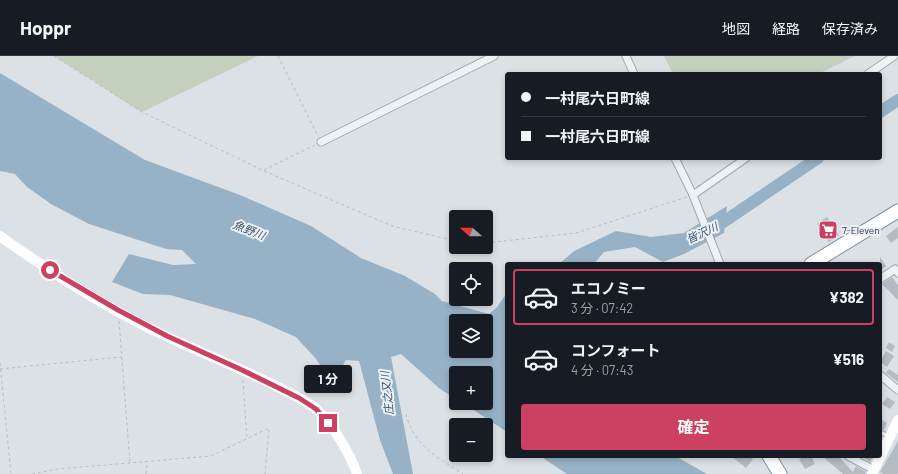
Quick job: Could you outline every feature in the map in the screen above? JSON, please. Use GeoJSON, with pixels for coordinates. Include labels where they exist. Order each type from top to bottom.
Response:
{"type":"FeatureCollection","features":[{"type":"Feature","properties":{"kind":"highway"},"geometry":{"type":"LineString","coordinates":[[814,262],[898,211]]}},
{"type":"Feature","properties":{"kind":"highway"},"geometry":{"type":"LineString","coordinates":[[769,458],[780,474]]}},
{"type":"Feature","properties":{"kind":"main road"},"geometry":{"type":"LineString","coordinates":[[0,236],[72,284],[118,310],[167,336],[299,398],[316,409],[328,423],[345,449],[357,474]]}},
{"type":"Feature","properties":{"kind":"main road"},"geometry":{"type":"LineString","coordinates":[[885,434],[898,420]]}},
{"type":"Feature","properties":{"kind":"main road"},"geometry":{"type":"LineString","coordinates":[[873,472],[877,458]]}},
{"type":"Feature","properties":{"kind":"street"},"geometry":{"type":"LineString","coordinates":[[321,142],[494,56]]}},
{"type":"Feature","properties":{"kind":"street"},"geometry":{"type":"LineString","coordinates":[[626,56],[633,72]]}},
{"type":"Feature","properties":{"kind":"street"},"geometry":{"type":"LineString","coordinates":[[871,72],[894,56]]}},
{"type":"Feature","properties":{"kind":"street"},"geometry":{"type":"LineString","coordinates":[[676,160],[693,195],[719,262]]}},
{"type":"Feature","properties":{"kind":"street"},"geometry":{"type":"LineString","coordinates":[[693,195],[743,160]]}},
{"type":"Feature","properties":{"kind":"street"},"geometry":{"type":"LineString","coordinates":[[882,278],[895,269],[898,273]]}},
{"type":"Feature","properties":{"kind":"street"},"geometry":{"type":"LineString","coordinates":[[882,377],[898,390]]}},
{"type":"Feature","properties":{"kind":"street"},"geometry":{"type":"LineString","coordinates":[[851,458],[873,472]]}},
{"type":"Feature","properties":{"kind":"path"},"geometry":{"type":"LineString","coordinates":[[54,56],[142,112],[264,170],[392,226],[449,239]]}},
{"type":"Feature","properties":{"kind":"path"},"geometry":{"type":"LineString","coordinates":[[264,170],[321,142],[278,56]]}},
{"type":"Feature","properties":{"kind":"path"},"geometry":{"type":"LineString","coordinates":[[493,242],[576,233],[693,195]]}},
{"type":"Feature","properties":{"kind":"path"},"geometry":{"type":"LineString","coordinates":[[118,310],[130,464]]}},
{"type":"Feature","properties":{"kind":"path"},"geometry":{"type":"LineString","coordinates":[[0,369],[121,357]]}},
{"type":"Feature","properties":{"kind":"path"},"geometry":{"type":"LineString","coordinates":[[0,363],[11,474]]}},
{"type":"Feature","properties":{"kind":"path"},"geometry":{"type":"LineString","coordinates":[[242,370],[247,440]]}},
{"type":"Feature","properties":{"kind":"path"},"geometry":{"type":"LineString","coordinates":[[406,414],[409,426],[421,444],[427,450],[463,474]]}},
{"type":"Feature","properties":{"kind":"path"},"geometry":{"type":"LineString","coordinates":[[32,474],[58,469],[210,456],[247,440],[269,428],[265,474]]}},
{"type":"Feature","properties":{"kind":"path"},"geometry":{"type":"LineString","coordinates":[[146,474],[147,462]]}},
{"type":"Feature","properties":{"kind":"green space"},"geometry":{"type":"Polygon","coordinates":[[[54,56],[258,56],[142,112],[54,56]]]}},
{"type":"Feature","properties":{"kind":"green space"},"geometry":{"type":"Polygon","coordinates":[[[664,56],[855,56],[822,72],[672,72],[664,56]]]}},
{"type":"Feature","properties":{"kind":"water"},"geometry":{"type":"Polygon","coordinates":[[[0,73],[145,160],[240,195],[311,226],[361,258],[405,276],[435,294],[442,301],[449,303],[449,306],[460,306],[489,314],[497,307],[505,296],[505,431],[493,423],[493,418],[486,418],[474,410],[493,410],[493,366],[449,366],[449,395],[440,389],[401,354],[391,357],[413,474],[393,474],[380,440],[359,361],[346,360],[332,383],[316,359],[296,337],[255,319],[170,295],[143,294],[112,282],[129,254],[173,265],[196,264],[182,250],[166,249],[89,224],[51,204],[27,187],[15,174],[0,171],[0,73]]]}},
{"type":"Feature","properties":{"kind":"water"},"geometry":{"type":"Polygon","coordinates":[[[727,206],[724,233],[684,254],[663,262],[635,247],[604,252],[596,262],[561,262],[574,251],[616,231],[651,237],[684,233],[727,206]]]}},
{"type":"Feature","properties":{"kind":"water"},"geometry":{"type":"Polygon","coordinates":[[[543,458],[679,458],[707,474],[567,474],[543,458]]]}},
{"type":"Feature","properties":{"kind":"building","name":"7-Eleven"},"geometry":{"type":"Polygon","coordinates":[[[827,217],[839,235],[829,242],[817,224],[827,217]]]}},
{"type":"Feature","properties":{"kind":"building"},"geometry":{"type":"Polygon","coordinates":[[[898,227],[898,238],[891,243],[886,236],[898,227]]]}},
{"type":"Feature","properties":{"kind":"building"},"geometry":{"type":"Polygon","coordinates":[[[880,257],[886,266],[882,269],[882,262],[880,262],[880,257]]]}},
{"type":"Feature","properties":{"kind":"building"},"geometry":{"type":"Polygon","coordinates":[[[892,277],[898,285],[898,300],[882,284],[892,277]]]}},
{"type":"Feature","properties":{"kind":"building"},"geometry":{"type":"Polygon","coordinates":[[[889,342],[895,346],[892,352],[886,348],[889,342]]]}},
{"type":"Feature","properties":{"kind":"building"},"geometry":{"type":"Polygon","coordinates":[[[886,351],[894,356],[887,367],[882,363],[882,358],[886,351]]]}},
{"type":"Feature","properties":{"kind":"building"},"geometry":{"type":"Polygon","coordinates":[[[889,369],[898,375],[898,382],[886,373],[889,369]]]}},
{"type":"Feature","properties":{"kind":"building"},"geometry":{"type":"Polygon","coordinates":[[[887,397],[895,402],[890,409],[882,404],[887,397]]]}},
{"type":"Feature","properties":{"kind":"building"},"geometry":{"type":"Polygon","coordinates":[[[882,420],[887,423],[884,430],[882,430],[882,420]]]}},
{"type":"Feature","properties":{"kind":"building"},"geometry":{"type":"Polygon","coordinates":[[[898,441],[898,474],[884,474],[880,472],[898,441]]]}},
{"type":"Feature","properties":{"kind":"building"},"geometry":{"type":"Polygon","coordinates":[[[734,458],[753,459],[746,468],[734,458]]]}},
{"type":"Feature","properties":{"kind":"building"},"geometry":{"type":"Polygon","coordinates":[[[812,458],[815,464],[805,469],[799,459],[812,458]]]}},
{"type":"Feature","properties":{"kind":"building"},"geometry":{"type":"Polygon","coordinates":[[[824,458],[840,458],[853,472],[856,466],[866,472],[865,474],[843,474],[824,458]]]}},
{"type":"Feature","properties":{"kind":"building"},"geometry":{"type":"Polygon","coordinates":[[[864,458],[872,458],[870,462],[864,458]]]}},
{"type":"Feature","properties":{"kind":"waterway","name":"皆沢川"},"geometry":{"type":"LineString","coordinates":[[882,111],[898,100]]}},
{"type":"Feature","properties":{"kind":"waterway","name":"皆沢川"},"geometry":{"type":"LineString","coordinates":[[713,229],[815,160]]}},
{"type":"Feature","properties":{"kind":"place","name":"7-Eleven"},"geometry":{"type":"Point","coordinates":[828,230]}},
{"type":"Feature","properties":{"kind":"route"},"geometry":{"type":"LineString","coordinates":[[50,270],[118,310],[167,336],[299,398],[316,409],[328,423]]}},
{"type":"Feature","properties":{"kind":"water label","name":"魚野川"},"geometry":{"type":"Point","coordinates":[249,230]}},
{"type":"Feature","properties":{"kind":"water label","name":"庄之又川"},"geometry":{"type":"Point","coordinates":[387,393]}}]}
